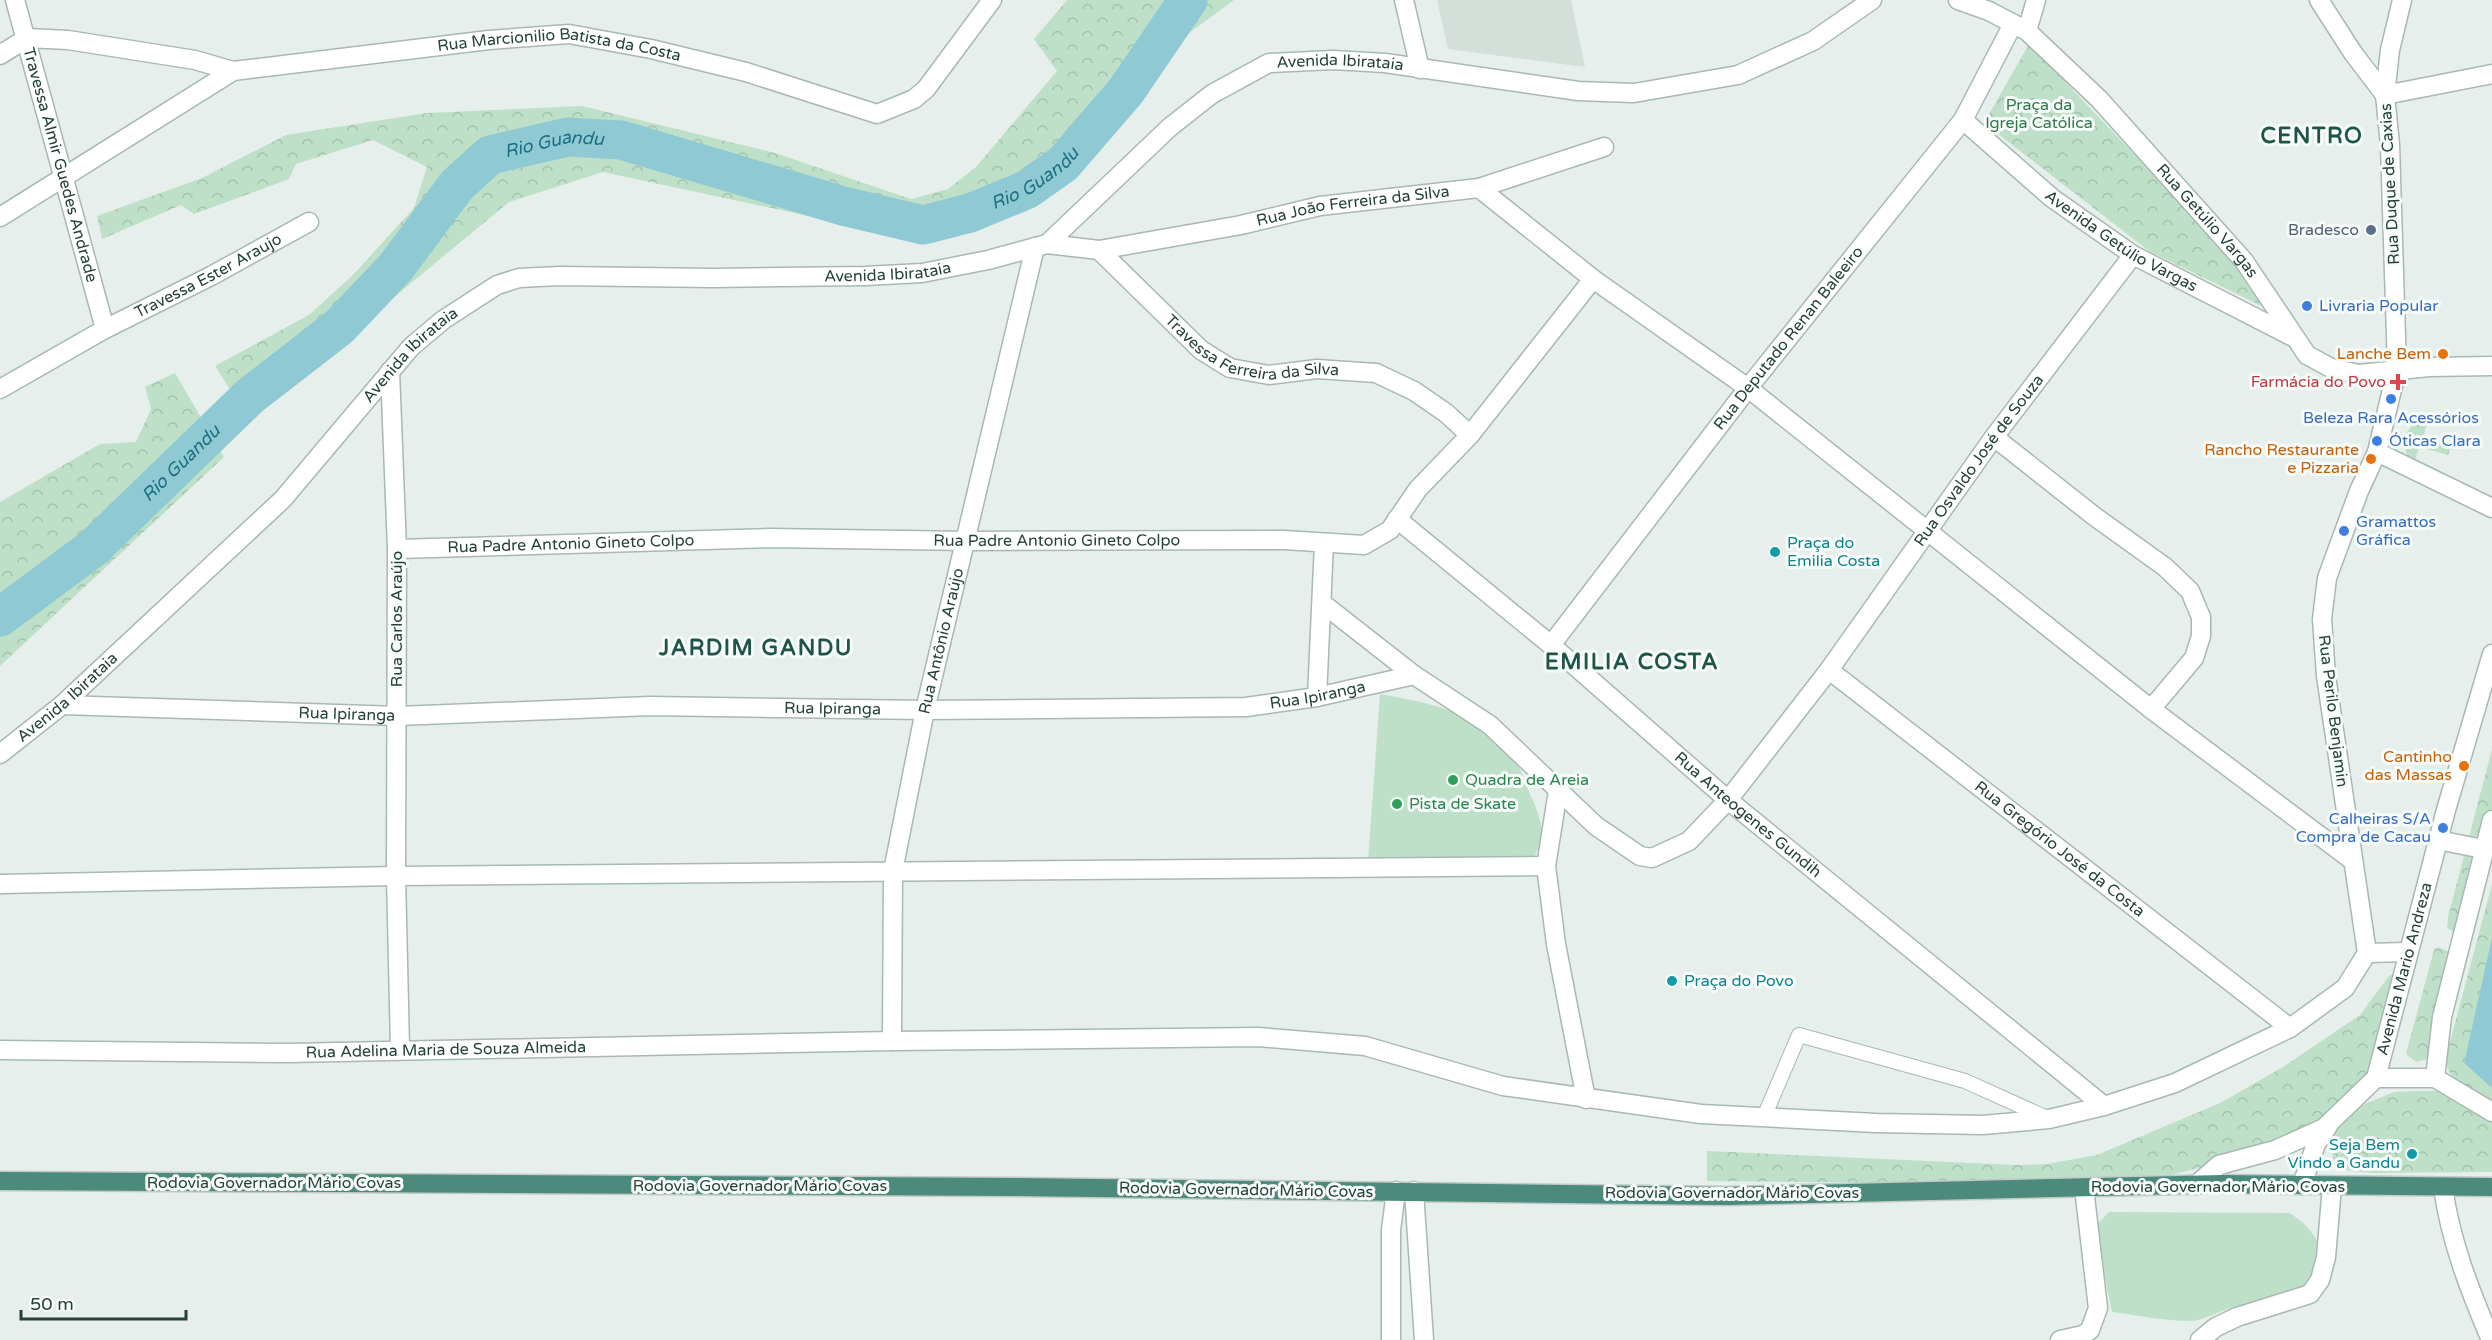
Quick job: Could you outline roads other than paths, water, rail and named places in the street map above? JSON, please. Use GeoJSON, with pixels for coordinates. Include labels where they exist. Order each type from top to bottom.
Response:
{"type":"FeatureCollection","features":[{"type":"Feature","properties":{"kind":"highway","name":"Rodovia Governador Mário Covas"},"geometry":{"type":"LineString","coordinates":[[0,1182],[1405,1191],[1726,1196],[2196,1185],[2492,1187]]}},
{"type":"Feature","properties":{"kind":"street","name":"Travessa Almir Guedes Andrade"},"geometry":{"type":"LineString","coordinates":[[15,0],[105,329]]}},
{"type":"Feature","properties":{"kind":"street","name":"Rua Marcionilio Batista da Costa"},"geometry":{"type":"LineString","coordinates":[[233,72],[489,40],[569,34],[651,49],[746,72],[878,114],[914,99],[926,89],[992,0]]}},
{"type":"Feature","properties":{"kind":"street"},"geometry":{"type":"LineString","coordinates":[[1404,0],[1420,69]]}},
{"type":"Feature","properties":{"kind":"street","name":"Avenida Ibirataia"},"geometry":{"type":"LineString","coordinates":[[0,754],[62,705],[283,499],[349,424],[411,347],[444,320],[497,285],[519,278],[559,276],[737,278],[922,273],[988,260],[1041,246],[1170,127],[1212,94],[1269,63],[1333,60],[1420,69],[1578,91],[1634,93],[1738,75],[1813,41],[1872,0]]}},
{"type":"Feature","properties":{"kind":"street","name":"Rua Getúlio Vargas"},"geometry":{"type":"LineString","coordinates":[[1958,0],[2020,28],[2099,99],[2200,209],[2244,261],[2307,355],[2331,368],[2359,374],[2397,369],[2492,366]]}},
{"type":"Feature","properties":{"kind":"street","name":"Rua Deputado Renan Baleeiro"},"geometry":{"type":"LineString","coordinates":[[1551,645],[1748,388],[1963,120],[2036,0]]}},
{"type":"Feature","properties":{"kind":"street"},"geometry":{"type":"LineString","coordinates":[[2319,0],[2353,53],[2385,95],[2492,74]]}},
{"type":"Feature","properties":{"kind":"street","name":"Rua Duque de Caxias"},"geometry":{"type":"LineString","coordinates":[[2397,369],[2390,145],[2385,95],[2390,50],[2402,0]]}},
{"type":"Feature","properties":{"kind":"street"},"geometry":{"type":"LineString","coordinates":[[0,55],[27,38],[141,51],[195,60],[233,72]]}},
{"type":"Feature","properties":{"kind":"street"},"geometry":{"type":"LineString","coordinates":[[0,217],[233,72]]}},
{"type":"Feature","properties":{"kind":"street","name":"Avenida Getúlio Vargas"},"geometry":{"type":"LineString","coordinates":[[1963,120],[2052,198],[2133,255],[2294,338]]}},
{"type":"Feature","properties":{"kind":"street","name":"Rua João Ferreira da Silva"},"geometry":{"type":"LineString","coordinates":[[1099,250],[1241,225],[1320,206],[1427,192],[1479,188],[1604,147]]}},
{"type":"Feature","properties":{"kind":"street"},"geometry":{"type":"LineString","coordinates":[[1479,188],[1593,279],[1748,388],[2151,709],[2352,860]]}},
{"type":"Feature","properties":{"kind":"street","name":"Travessa Ester Araujo"},"geometry":{"type":"LineString","coordinates":[[0,389],[105,329],[211,276],[309,222]]}},
{"type":"Feature","properties":{"kind":"street"},"geometry":{"type":"LineString","coordinates":[[1041,246],[1099,250]]}},
{"type":"Feature","properties":{"kind":"street","name":"Rua Antônio Araújo"},"geometry":{"type":"LineString","coordinates":[[892,1041],[893,871],[926,710],[1041,246]]}},
{"type":"Feature","properties":{"kind":"street","name":"Travessa Ferreira da Silva"},"geometry":{"type":"LineString","coordinates":[[1099,250],[1201,350],[1230,368],[1269,375],[1317,369],[1376,373],[1430,402],[1470,435]]}},
{"type":"Feature","properties":{"kind":"street","name":"Rua Osvaldo José de Souza"},"geometry":{"type":"LineString","coordinates":[[1558,791],[1596,826],[1640,856],[1652,858],[1689,841],[1728,800],[1829,670],[1884,596],[1994,437],[2133,255]]}},
{"type":"Feature","properties":{"kind":"street","name":"Rua Padre Antonio Gineto Colpo"},"geometry":{"type":"LineString","coordinates":[[397,549],[770,538],[968,541],[1284,540],[1364,545],[1373,542],[1390,530],[1418,489],[1470,435],[1593,279]]}},
{"type":"Feature","properties":{"kind":"street","name":"Rua Perilo Benjamin"},"geometry":{"type":"LineString","coordinates":[[2367,953],[2326,676],[2323,600],[2327,578],[2346,524],[2377,452],[2397,369]]}},
{"type":"Feature","properties":{"kind":"street","name":"Rua Carlos Araújo"},"geometry":{"type":"LineString","coordinates":[[390,371],[397,549],[396,876],[400,1048]]}},
{"type":"Feature","properties":{"kind":"street"},"geometry":{"type":"LineString","coordinates":[[1994,437],[2094,516],[2165,567],[2190,591],[2201,617],[2201,636],[2194,658],[2151,709]]}},
{"type":"Feature","properties":{"kind":"street"},"geometry":{"type":"LineString","coordinates":[[2377,452],[2492,508]]}},
{"type":"Feature","properties":{"kind":"street","name":"Rua Anteogenes Gundih"},"geometry":{"type":"LineString","coordinates":[[1397,519],[1551,645],[1728,800],[2104,1106]]}},
{"type":"Feature","properties":{"kind":"street"},"geometry":{"type":"LineString","coordinates":[[1317,697],[1324,543]]}},
{"type":"Feature","properties":{"kind":"street"},"geometry":{"type":"LineString","coordinates":[[1322,603],[1414,675],[1490,725],[1558,791],[1546,866],[1556,944],[1586,1099]]}},
{"type":"Feature","properties":{"kind":"street","name":"Avenida Mario Andreza"},"geometry":{"type":"LineString","coordinates":[[2196,1185],[2219,1165],[2275,1150],[2329,1124],[2376,1078],[2438,840],[2492,654]]}},
{"type":"Feature","properties":{"kind":"street","name":"Rua Gregório José da Costa"},"geometry":{"type":"LineString","coordinates":[[1829,670],[2290,1028]]}},
{"type":"Feature","properties":{"kind":"street","name":"Rua Ipiranga"},"geometry":{"type":"LineString","coordinates":[[62,705],[398,716],[650,706],[926,710],[1246,708],[1317,697],[1414,675]]}},
{"type":"Feature","properties":{"kind":"street"},"geometry":{"type":"LineString","coordinates":[[2435,1078],[2442,1017],[2492,820]]}},
{"type":"Feature","properties":{"kind":"street"},"geometry":{"type":"LineString","coordinates":[[2438,840],[2483,849]]}},
{"type":"Feature","properties":{"kind":"street"},"geometry":{"type":"LineString","coordinates":[[0,884],[396,876],[1546,866]]}},
{"type":"Feature","properties":{"kind":"street"},"geometry":{"type":"LineString","coordinates":[[2290,1028],[2345,988],[2367,953],[2408,952]]}},
{"type":"Feature","properties":{"kind":"street","name":"Rua Adelina Maria de Souza Almeida"},"geometry":{"type":"LineString","coordinates":[[0,1050],[290,1053],[400,1048],[892,1041],[1283,1039],[1365,1046],[1503,1086],[1701,1114],[1876,1123],[1983,1125],[2049,1119],[2104,1106],[2175,1083],[2290,1028]]}},
{"type":"Feature","properties":{"kind":"street"},"geometry":{"type":"LineString","coordinates":[[2376,1078],[2435,1078],[2492,1112]]}},
{"type":"Feature","properties":{"kind":"street"},"geometry":{"type":"LineString","coordinates":[[2302,1185],[2316,1144],[2329,1124]]}},
{"type":"Feature","properties":{"kind":"street"},"geometry":{"type":"LineString","coordinates":[[2200,1340],[2216,1327],[2237,1317],[2310,1294],[2320,1280],[2326,1257],[2332,1186]]}},
{"type":"Feature","properties":{"kind":"street"},"geometry":{"type":"LineString","coordinates":[[2443,1186],[2447,1215],[2471,1293],[2491,1340]]}},
{"type":"Feature","properties":{"kind":"street"},"geometry":{"type":"LineString","coordinates":[[2060,1340],[2083,1335],[2090,1330],[2097,1308],[2084,1188]]}},
{"type":"Feature","properties":{"kind":"street"},"geometry":{"type":"LineString","coordinates":[[1391,1340],[1391,1230],[1405,1191]]}},
{"type":"Feature","properties":{"kind":"street"},"geometry":{"type":"LineString","coordinates":[[1405,1191],[1424,1340]]}},
{"type":"Feature","properties":{"kind":"lane"},"geometry":{"type":"LineString","coordinates":[[1764,1117],[1799,1035],[1965,1081],[2049,1119]]}},
{"type":"Feature","properties":{"kind":"water"},"geometry":{"type":"Polygon","coordinates":[[[2492,938],[2492,1088],[2464,1063],[2492,938]]]}},
{"type":"Feature","properties":{"kind":"waterway","name":"Rio Guandu"},"geometry":{"type":"LineString","coordinates":[[0,617],[93,548],[250,396],[339,327],[396,267],[457,185],[490,155],[568,137],[621,140],[843,206],[923,225],[970,213],[1026,190],[1063,164],[1126,91],[1188,0]]}},
{"type":"Feature","properties":{"kind":"place","name":"Bradesco"},"geometry":{"type":"Point","coordinates":[2371,230]}},
{"type":"Feature","properties":{"kind":"place","name":"Livraria Popular"},"geometry":{"type":"Point","coordinates":[2307,306]}},
{"type":"Feature","properties":{"kind":"place","name":"Lanche Bem"},"geometry":{"type":"Point","coordinates":[2443,354]}},
{"type":"Feature","properties":{"kind":"place","name":"Farmácia do Povo"},"geometry":{"type":"Point","coordinates":[2398,382]}},
{"type":"Feature","properties":{"kind":"place","name":"Beleza Rara Acessórios"},"geometry":{"type":"Point","coordinates":[2391,399]}},
{"type":"Feature","properties":{"kind":"place","name":"Óticas Clara"},"geometry":{"type":"Point","coordinates":[2377,441]}},
{"type":"Feature","properties":{"kind":"place","name":"Rancho Restaurante e Pizzaria"},"geometry":{"type":"Point","coordinates":[2371,459]}},
{"type":"Feature","properties":{"kind":"place","name":"Gramattos Gráfica"},"geometry":{"type":"Point","coordinates":[2344,531]}},
{"type":"Feature","properties":{"kind":"place","name":"Praça do Emilia Costa"},"geometry":{"type":"Point","coordinates":[1775,552]}},
{"type":"Feature","properties":{"kind":"place","name":"Cantinho das Massas"},"geometry":{"type":"Point","coordinates":[2464,766]}},
{"type":"Feature","properties":{"kind":"place","name":"Quadra de Areia"},"geometry":{"type":"Point","coordinates":[1453,780]}},
{"type":"Feature","properties":{"kind":"place","name":"Pista de Skate"},"geometry":{"type":"Point","coordinates":[1397,804]}},
{"type":"Feature","properties":{"kind":"place","name":"Calheiras S/A Compra de Cacau"},"geometry":{"type":"Point","coordinates":[2443,828]}},
{"type":"Feature","properties":{"kind":"place","name":"Praça do Povo"},"geometry":{"type":"Point","coordinates":[1672,981]}},
{"type":"Feature","properties":{"kind":"place","name":"Seja Bem Vindo a Gandu"},"geometry":{"type":"Point","coordinates":[2412,1154]}},
{"type":"Feature","properties":{"kind":"district","name":"CENTRO"},"geometry":{"type":"Point","coordinates":[2312,136]}},
{"type":"Feature","properties":{"kind":"district","name":"JARDIM GANDU"},"geometry":{"type":"Point","coordinates":[756,648]}},
{"type":"Feature","properties":{"kind":"district","name":"EMILIA COSTA"},"geometry":{"type":"Point","coordinates":[1632,662]}},
{"type":"Feature","properties":{"kind":"park label","name":"Praça da Igreja Católica"},"geometry":{"type":"Point","coordinates":[2039,114]}}]}
